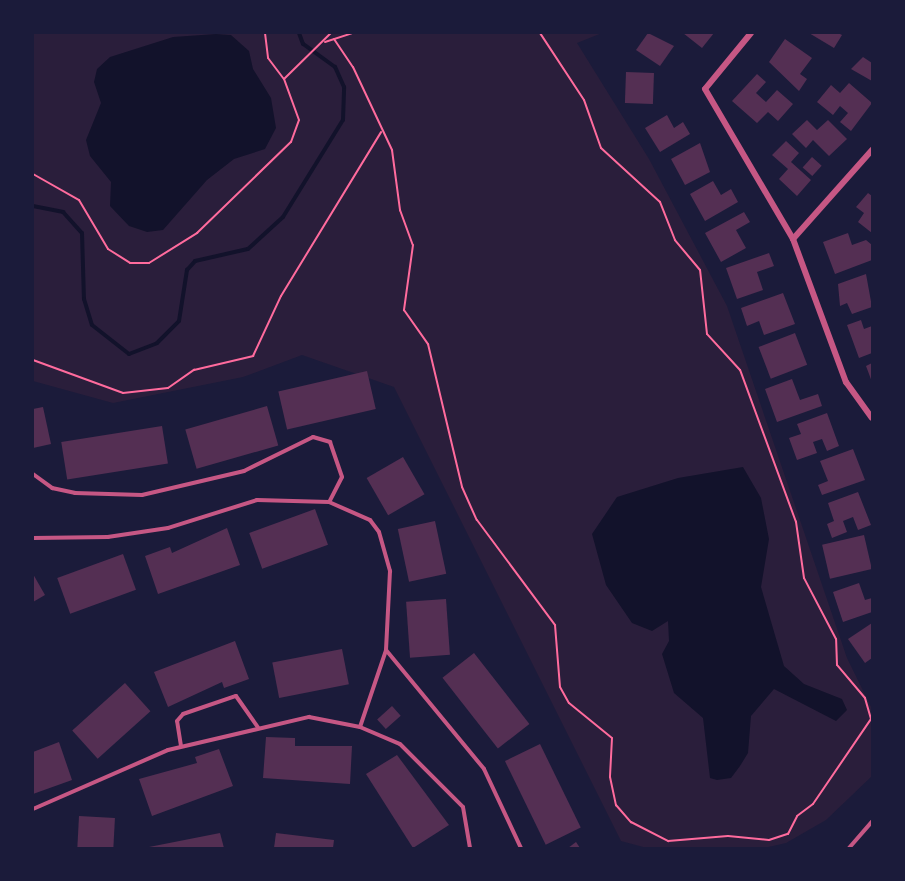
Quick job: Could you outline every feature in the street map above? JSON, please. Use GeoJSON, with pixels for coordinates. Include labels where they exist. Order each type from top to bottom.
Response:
{"type":"FeatureCollection","features":[{"type":"Feature","properties":{"kind":"street"},"geometry":{"type":"LineString","coordinates":[[750,33],[705,89],[793,239],[846,382],[872,418]]}},
{"type":"Feature","properties":{"kind":"street"},"geometry":{"type":"LineString","coordinates":[[793,239],[872,150]]}},
{"type":"Feature","properties":{"kind":"lane"},"geometry":{"type":"LineString","coordinates":[[33,474],[52,488],[75,493],[142,495],[244,471],[313,437],[330,442],[340,462],[342,477],[329,502]]}},
{"type":"Feature","properties":{"kind":"lane"},"geometry":{"type":"LineString","coordinates":[[33,538],[108,537],[168,528],[257,500],[329,502],[370,520],[379,532],[390,572],[386,650],[360,727]]}},
{"type":"Feature","properties":{"kind":"lane"},"geometry":{"type":"LineString","coordinates":[[386,650],[484,769],[520,848]]}},
{"type":"Feature","properties":{"kind":"lane"},"geometry":{"type":"LineString","coordinates":[[181,746],[177,721],[183,714],[236,696],[258,727]]}},
{"type":"Feature","properties":{"kind":"lane"},"geometry":{"type":"LineString","coordinates":[[33,809],[181,746],[309,717],[360,727],[395,741],[430,768],[463,807],[470,848]]}},
{"type":"Feature","properties":{"kind":"lane"},"geometry":{"type":"LineString","coordinates":[[849,848],[872,822]]}},
{"type":"Feature","properties":{"kind":"path"},"geometry":{"type":"LineString","coordinates":[[33,174],[79,200],[108,249],[130,263],[149,263],[197,233],[291,142],[299,120],[284,79],[268,58],[266,33]]}},
{"type":"Feature","properties":{"kind":"path"},"geometry":{"type":"LineString","coordinates":[[284,79],[302,66],[331,33]]}},
{"type":"Feature","properties":{"kind":"path"},"geometry":{"type":"LineString","coordinates":[[324,42],[352,33]]}},
{"type":"Feature","properties":{"kind":"path"},"geometry":{"type":"LineString","coordinates":[[334,39],[363,87],[381,132],[392,150],[400,210],[414,245],[404,310],[428,344],[462,487],[477,520],[555,625],[558,676],[569,703],[612,738],[610,777],[616,805],[631,822],[668,841],[728,836],[769,840],[788,834],[797,816],[820,796],[836,764],[858,746],[871,719],[865,698],[841,676],[836,639],[804,578],[796,522],[740,370],[707,334],[700,270],[675,240],[660,202],[601,148],[584,100],[540,33]]}},
{"type":"Feature","properties":{"kind":"path"},"geometry":{"type":"LineString","coordinates":[[33,360],[123,393],[168,388],[194,370],[254,356],[281,296],[381,132]]}},
{"type":"Feature","properties":{"kind":"shaded area"},"geometry":{"type":"Polygon","coordinates":[[[33,33],[602,33],[577,43],[649,159],[727,306],[847,658],[872,709],[872,776],[826,820],[786,843],[764,848],[647,848],[621,841],[394,387],[302,355],[243,377],[113,403],[33,381],[33,33]]]}},
{"type":"Feature","properties":{"kind":"shaded area"},"geometry":{"type":"Polygon","coordinates":[[[231,35],[249,51],[253,69],[271,98],[276,128],[265,149],[234,159],[207,180],[163,230],[147,232],[129,226],[110,206],[111,182],[90,156],[86,140],[101,103],[94,82],[97,69],[110,57],[173,37],[231,35]]]}},
{"type":"Feature","properties":{"kind":"shaded area"},"geometry":{"type":"Polygon","coordinates":[[[743,467],[761,498],[769,539],[761,587],[784,666],[804,684],[842,699],[847,710],[836,721],[774,689],[751,716],[748,753],[740,766],[731,778],[717,780],[710,778],[703,718],[674,693],[662,654],[669,641],[668,621],[652,631],[632,623],[606,585],[592,534],[617,497],[678,478],[743,467]]]}},
{"type":"Feature","properties":{"kind":"building"},"geometry":{"type":"Polygon","coordinates":[[[648,33],[674,46],[660,66],[636,50],[648,33]]]}},
{"type":"Feature","properties":{"kind":"building"},"geometry":{"type":"Polygon","coordinates":[[[683,33],[714,33],[702,48],[683,33]]]}},
{"type":"Feature","properties":{"kind":"building"},"geometry":{"type":"Polygon","coordinates":[[[809,33],[838,33],[842,35],[834,48],[809,33]]]}},
{"type":"Feature","properties":{"kind":"building"},"geometry":{"type":"Polygon","coordinates":[[[785,39],[812,58],[800,74],[807,79],[799,91],[769,62],[785,39]]]}},
{"type":"Feature","properties":{"kind":"building"},"geometry":{"type":"Polygon","coordinates":[[[863,57],[872,63],[872,81],[851,69],[863,57]]]}},
{"type":"Feature","properties":{"kind":"building"},"geometry":{"type":"Polygon","coordinates":[[[626,72],[654,73],[653,104],[625,103],[626,72]]]}},
{"type":"Feature","properties":{"kind":"building"},"geometry":{"type":"Polygon","coordinates":[[[757,74],[766,82],[756,93],[766,102],[777,90],[793,104],[778,121],[768,112],[757,123],[732,101],[757,74]]]}},
{"type":"Feature","properties":{"kind":"building"},"geometry":{"type":"Polygon","coordinates":[[[849,83],[872,103],[851,131],[840,122],[848,113],[840,106],[833,115],[817,102],[831,85],[840,93],[849,83]]]}},
{"type":"Feature","properties":{"kind":"building"},"geometry":{"type":"Polygon","coordinates":[[[667,115],[674,128],[683,122],[690,134],[660,152],[645,128],[667,115]]]}},
{"type":"Feature","properties":{"kind":"building"},"geometry":{"type":"Polygon","coordinates":[[[807,120],[817,130],[828,120],[847,139],[829,156],[813,140],[806,148],[792,134],[807,120]]]}},
{"type":"Feature","properties":{"kind":"building"},"geometry":{"type":"Polygon","coordinates":[[[786,141],[799,153],[791,162],[811,180],[797,196],[779,179],[788,169],[772,155],[786,141]]]}},
{"type":"Feature","properties":{"kind":"building"},"geometry":{"type":"Polygon","coordinates":[[[700,143],[710,172],[685,185],[671,159],[700,143]]]}},
{"type":"Feature","properties":{"kind":"building"},"geometry":{"type":"Polygon","coordinates":[[[812,157],[822,166],[812,176],[803,167],[812,157]]]}},
{"type":"Feature","properties":{"kind":"building"},"geometry":{"type":"Polygon","coordinates":[[[713,181],[721,195],[731,189],[738,202],[705,221],[690,194],[713,181]]]}},
{"type":"Feature","properties":{"kind":"building"},"geometry":{"type":"Polygon","coordinates":[[[868,193],[872,196],[872,233],[858,222],[864,213],[856,207],[868,193]]]}},
{"type":"Feature","properties":{"kind":"building"},"geometry":{"type":"Polygon","coordinates":[[[744,212],[750,222],[736,230],[746,248],[721,262],[705,233],[744,212]]]}},
{"type":"Feature","properties":{"kind":"building"},"geometry":{"type":"Polygon","coordinates":[[[848,233],[852,245],[866,240],[872,245],[872,260],[835,274],[823,242],[848,233]]]}},
{"type":"Feature","properties":{"kind":"building"},"geometry":{"type":"Polygon","coordinates":[[[769,253],[774,266],[757,272],[763,290],[737,299],[726,268],[769,253]]]}},
{"type":"Feature","properties":{"kind":"building"},"geometry":{"type":"Polygon","coordinates":[[[866,274],[872,307],[852,314],[847,303],[840,306],[838,284],[866,274]]]}},
{"type":"Feature","properties":{"kind":"building"},"geometry":{"type":"Polygon","coordinates":[[[783,293],[795,324],[764,335],[759,321],[747,326],[741,308],[783,293]]]}},
{"type":"Feature","properties":{"kind":"building"},"geometry":{"type":"Polygon","coordinates":[[[861,320],[864,329],[872,326],[872,353],[859,358],[847,325],[861,320]]]}},
{"type":"Feature","properties":{"kind":"building"},"geometry":{"type":"Polygon","coordinates":[[[795,333],[807,365],[771,379],[759,347],[795,333]]]}},
{"type":"Feature","properties":{"kind":"building"},"geometry":{"type":"Polygon","coordinates":[[[872,363],[872,382],[866,366],[872,363]]]}},
{"type":"Feature","properties":{"kind":"building"},"geometry":{"type":"Polygon","coordinates":[[[367,371],[376,409],[287,429],[278,391],[367,371]]]}},
{"type":"Feature","properties":{"kind":"building"},"geometry":{"type":"Polygon","coordinates":[[[792,379],[800,400],[818,394],[822,406],[777,422],[765,389],[792,379]]]}},
{"type":"Feature","properties":{"kind":"building"},"geometry":{"type":"Polygon","coordinates":[[[267,406],[278,445],[197,469],[185,429],[267,406]]]}},
{"type":"Feature","properties":{"kind":"building"},"geometry":{"type":"Polygon","coordinates":[[[43,407],[51,444],[33,448],[33,409],[43,407]]]}},
{"type":"Feature","properties":{"kind":"building"},"geometry":{"type":"Polygon","coordinates":[[[827,413],[839,446],[827,451],[822,439],[813,442],[817,453],[797,460],[789,438],[801,434],[797,424],[827,413]]]}},
{"type":"Feature","properties":{"kind":"building"},"geometry":{"type":"Polygon","coordinates":[[[162,426],[168,464],[67,479],[61,442],[162,426]]]}},
{"type":"Feature","properties":{"kind":"building"},"geometry":{"type":"Polygon","coordinates":[[[853,449],[865,480],[822,495],[818,485],[828,481],[820,461],[853,449]]]}},
{"type":"Feature","properties":{"kind":"building"},"geometry":{"type":"Polygon","coordinates":[[[403,457],[424,494],[388,515],[367,478],[403,457]]]}},
{"type":"Feature","properties":{"kind":"building"},"geometry":{"type":"Polygon","coordinates":[[[858,492],[871,525],[858,530],[853,517],[843,521],[847,532],[832,538],[827,524],[834,521],[828,503],[858,492]]]}},
{"type":"Feature","properties":{"kind":"building"},"geometry":{"type":"Polygon","coordinates":[[[315,509],[328,545],[262,569],[249,533],[315,509]]]}},
{"type":"Feature","properties":{"kind":"building"},"geometry":{"type":"Polygon","coordinates":[[[435,521],[446,574],[409,582],[398,529],[435,521]]]}},
{"type":"Feature","properties":{"kind":"building"},"geometry":{"type":"Polygon","coordinates":[[[227,528],[240,565],[158,594],[145,556],[170,547],[172,553],[227,528]]]}},
{"type":"Feature","properties":{"kind":"building"},"geometry":{"type":"Polygon","coordinates":[[[864,535],[872,569],[830,579],[822,545],[864,535]]]}},
{"type":"Feature","properties":{"kind":"building"},"geometry":{"type":"Polygon","coordinates":[[[123,554],[136,590],[70,614],[57,578],[123,554]]]}},
{"type":"Feature","properties":{"kind":"building"},"geometry":{"type":"Polygon","coordinates":[[[33,574],[45,595],[33,602],[33,574]]]}},
{"type":"Feature","properties":{"kind":"building"},"geometry":{"type":"Polygon","coordinates":[[[859,583],[865,600],[872,598],[872,612],[843,622],[833,592],[859,583]]]}},
{"type":"Feature","properties":{"kind":"building"},"geometry":{"type":"Polygon","coordinates":[[[446,599],[450,655],[410,658],[406,602],[446,599]]]}},
{"type":"Feature","properties":{"kind":"building"},"geometry":{"type":"Polygon","coordinates":[[[872,623],[872,658],[865,663],[848,639],[872,623]]]}},
{"type":"Feature","properties":{"kind":"building"},"geometry":{"type":"Polygon","coordinates":[[[235,641],[249,679],[224,688],[222,682],[168,707],[154,672],[235,641]]]}},
{"type":"Feature","properties":{"kind":"building"},"geometry":{"type":"Polygon","coordinates":[[[342,649],[349,684],[279,698],[272,663],[342,649]]]}},
{"type":"Feature","properties":{"kind":"building"},"geometry":{"type":"Polygon","coordinates":[[[474,653],[529,724],[498,749],[442,678],[474,653]]]}},
{"type":"Feature","properties":{"kind":"building"},"geometry":{"type":"Polygon","coordinates":[[[125,683],[150,711],[98,759],[72,731],[125,683]]]}},
{"type":"Feature","properties":{"kind":"building"},"geometry":{"type":"Polygon","coordinates":[[[392,706],[401,716],[386,729],[377,719],[392,706]]]}},
{"type":"Feature","properties":{"kind":"building"},"geometry":{"type":"Polygon","coordinates":[[[266,737],[295,738],[295,746],[352,746],[350,784],[263,778],[266,737]]]}},
{"type":"Feature","properties":{"kind":"building"},"geometry":{"type":"Polygon","coordinates":[[[59,742],[72,780],[33,794],[33,752],[59,742]]]}},
{"type":"Feature","properties":{"kind":"building"},"geometry":{"type":"Polygon","coordinates":[[[540,744],[581,828],[546,845],[505,761],[540,744]]]}},
{"type":"Feature","properties":{"kind":"building"},"geometry":{"type":"Polygon","coordinates":[[[219,749],[233,786],[152,816],[139,779],[197,763],[195,757],[219,749]]]}},
{"type":"Feature","properties":{"kind":"building"},"geometry":{"type":"Polygon","coordinates":[[[397,755],[449,825],[413,848],[366,774],[397,755]]]}},
{"type":"Feature","properties":{"kind":"building"},"geometry":{"type":"Polygon","coordinates":[[[79,816],[115,818],[113,848],[77,848],[79,816]]]}},
{"type":"Feature","properties":{"kind":"building"},"geometry":{"type":"Polygon","coordinates":[[[220,833],[224,848],[149,847],[220,833]]]}},
{"type":"Feature","properties":{"kind":"building"},"geometry":{"type":"Polygon","coordinates":[[[276,833],[334,840],[333,848],[274,848],[276,833]]]}},
{"type":"Feature","properties":{"kind":"building"},"geometry":{"type":"Polygon","coordinates":[[[576,842],[580,848],[568,848],[576,842]]]}},
{"type":"Feature","properties":{"kind":"waterway"},"geometry":{"type":"LineString","coordinates":[[33,206],[63,212],[82,233],[84,299],[92,325],[129,354],[157,343],[179,321],[187,270],[195,261],[248,249],[283,217],[343,120],[344,87],[335,67],[303,44],[299,33]]}}]}
